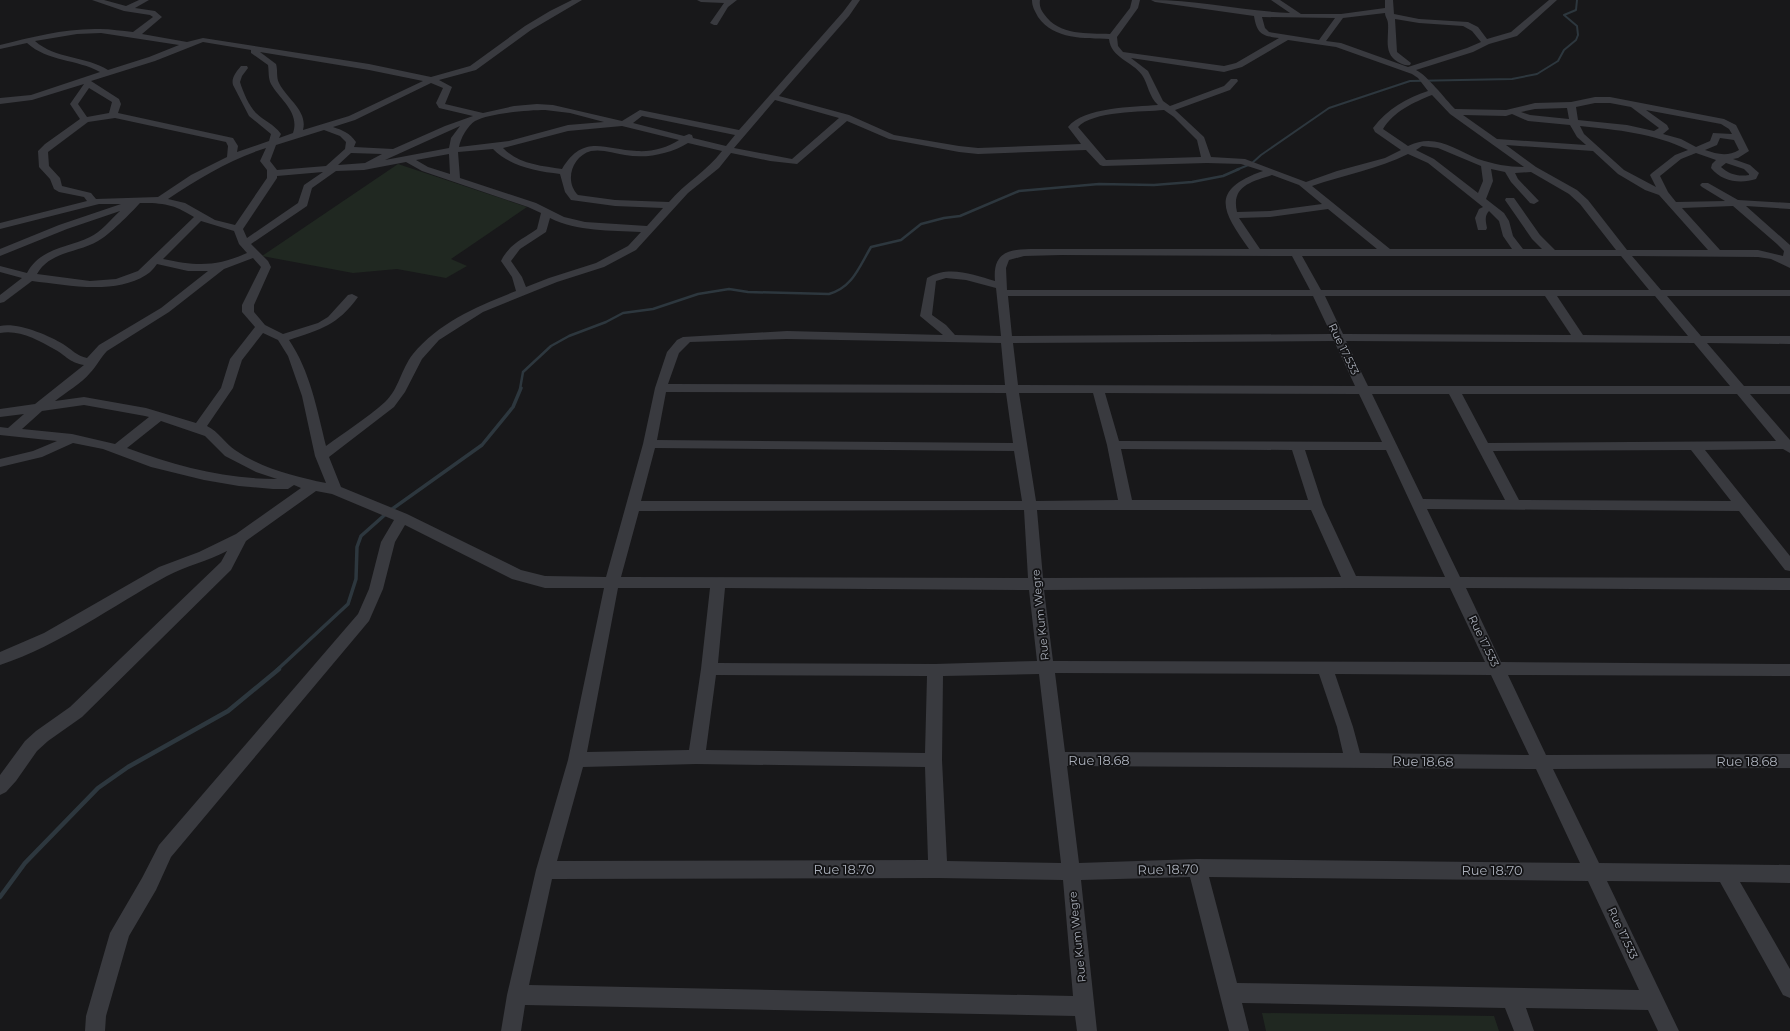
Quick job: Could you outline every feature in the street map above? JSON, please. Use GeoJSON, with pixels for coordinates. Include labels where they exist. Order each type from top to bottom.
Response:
{"type":"FeatureCollection","features":[{"type":"Feature","properties":{"kind":"street"},"geometry":{"type":"LineString","coordinates":[[96,0],[128,9],[152,13],[158,17],[135,35]]}},
{"type":"Feature","properties":{"kind":"street"},"geometry":{"type":"LineString","coordinates":[[128,9],[145,0]]}},
{"type":"Feature","properties":{"kind":"street"},"geometry":{"type":"LineString","coordinates":[[160,200],[194,177],[252,149],[297,136],[361,114],[431,80],[478,66],[528,28],[553,12],[578,0]]}},
{"type":"Feature","properties":{"kind":"street"},"geometry":{"type":"LineString","coordinates":[[701,0],[731,1]]}},
{"type":"Feature","properties":{"kind":"street"},"geometry":{"type":"LineString","coordinates":[[322,456],[390,404],[399,392],[417,357],[435,338],[457,323],[479,310],[600,265],[622,255],[640,242],[649,229],[684,191],[716,166],[742,133],[846,14],[856,0]]}},
{"type":"Feature","properties":{"kind":"street"},"geometry":{"type":"LineString","coordinates":[[1036,0],[1036,4],[1042,19],[1054,29],[1067,33],[1113,37]]}},
{"type":"Feature","properties":{"kind":"street"},"geometry":{"type":"LineString","coordinates":[[1136,0],[1134,8],[1113,37],[1114,46],[1121,54],[1145,73],[1159,102],[1201,138],[1207,160]]}},
{"type":"Feature","properties":{"kind":"street"},"geometry":{"type":"LineString","coordinates":[[1155,0],[1257,14],[1341,16],[1389,13],[1419,21],[1464,24],[1477,30],[1481,38],[1486,42]]}},
{"type":"Feature","properties":{"kind":"street"},"geometry":{"type":"LineString","coordinates":[[1275,0],[1299,16]]}},
{"type":"Feature","properties":{"kind":"street"},"geometry":{"type":"LineString","coordinates":[[1257,14],[1262,32],[1273,36],[1321,42],[1413,68],[1470,50],[1486,42],[1514,34],[1553,0]]}},
{"type":"Feature","properties":{"kind":"street"},"geometry":{"type":"LineString","coordinates":[[714,23],[725,6],[731,1]]}},
{"type":"Feature","properties":{"kind":"street"},"geometry":{"type":"LineString","coordinates":[[1387,1],[1392,24],[1392,53],[1413,68],[1433,92],[1453,112],[1533,169],[1579,197],[1656,292],[1789,447]]}},
{"type":"Feature","properties":{"kind":"street"},"geometry":{"type":"LineString","coordinates":[[1321,42],[1341,16]]}},
{"type":"Feature","properties":{"kind":"street"},"geometry":{"type":"LineString","coordinates":[[0,47],[100,31],[135,35],[187,44]]}},
{"type":"Feature","properties":{"kind":"street"},"geometry":{"type":"LineString","coordinates":[[1121,54],[1224,69],[1239,66],[1285,38]]}},
{"type":"Feature","properties":{"kind":"street"},"geometry":{"type":"LineString","coordinates":[[0,101],[32,97],[87,82],[107,73],[152,59],[187,44],[204,40],[431,80],[448,87],[440,103],[442,106],[484,116]]}},
{"type":"Feature","properties":{"kind":"street"},"geometry":{"type":"LineString","coordinates":[[30,41],[40,49],[53,56],[84,62],[107,73]]}},
{"type":"Feature","properties":{"kind":"street"},"geometry":{"type":"LineString","coordinates":[[250,48],[272,64],[274,83],[294,107],[299,119],[300,130],[297,136]]}},
{"type":"Feature","properties":{"kind":"street"},"geometry":{"type":"LineString","coordinates":[[238,229],[269,184],[272,173],[265,161],[276,134],[248,109],[236,83],[244,68]]}},
{"type":"Feature","properties":{"kind":"street"},"geometry":{"type":"LineString","coordinates":[[1234,81],[1227,88],[1167,108],[1094,115],[1077,122],[1073,127],[1088,147],[1103,163],[1207,160],[1242,161],[1306,185],[1387,252]]}},
{"type":"Feature","properties":{"kind":"street"},"geometry":{"type":"LineString","coordinates":[[87,82],[116,101],[117,104],[113,112],[115,115]]}},
{"type":"Feature","properties":{"kind":"street"},"geometry":{"type":"LineString","coordinates":[[86,120],[74,104],[87,82]]}},
{"type":"Feature","properties":{"kind":"street"},"geometry":{"type":"LineString","coordinates":[[1433,92],[1419,96],[1403,105],[1386,118],[1378,128],[1381,133],[1407,150],[1431,161],[1504,220],[1508,236],[1520,253]]}},
{"type":"Feature","properties":{"kind":"street"},"geometry":{"type":"LineString","coordinates":[[774,97],[846,117],[892,137],[969,150],[999,151],[1088,147]]}},
{"type":"Feature","properties":{"kind":"street"},"geometry":{"type":"LineString","coordinates":[[1453,112],[1506,113],[1535,106],[1570,105],[1602,100],[1633,104],[1724,122],[1733,127],[1744,151],[1735,156],[1721,159],[1656,134],[1626,128],[1528,118],[1514,112]]}},
{"type":"Feature","properties":{"kind":"street"},"geometry":{"type":"LineString","coordinates":[[1633,104],[1664,127],[1664,129],[1656,134]]}},
{"type":"Feature","properties":{"kind":"street"},"geometry":{"type":"LineString","coordinates":[[1570,105],[1574,123],[1580,135],[1614,166],[1634,181],[1663,193]]}},
{"type":"Feature","properties":{"kind":"street"},"geometry":{"type":"LineString","coordinates":[[364,167],[449,128],[484,116],[539,106],[626,123],[686,140],[794,162],[806,150],[846,117]]}},
{"type":"Feature","properties":{"kind":"street"},"geometry":{"type":"LineString","coordinates":[[272,173],[364,167],[453,150],[510,144],[568,128],[626,123],[637,114],[643,113],[742,133]]}},
{"type":"Feature","properties":{"kind":"street"},"geometry":{"type":"LineString","coordinates":[[92,202],[90,197],[87,195],[62,190],[57,187],[55,178],[44,167],[43,151],[86,120],[115,115],[230,140],[233,146],[231,159]]}},
{"type":"Feature","properties":{"kind":"street"},"geometry":{"type":"LineString","coordinates":[[455,179],[455,159],[453,150],[456,138],[472,120]]}},
{"type":"Feature","properties":{"kind":"street"},"geometry":{"type":"LineString","coordinates":[[672,205],[615,203],[575,198],[572,196],[565,175],[578,155],[588,149],[608,148],[637,154],[646,153],[669,148],[686,140],[700,125]]}},
{"type":"Feature","properties":{"kind":"street"},"geometry":{"type":"LineString","coordinates":[[244,244],[303,204],[307,187],[330,169],[349,150],[351,142],[348,138],[325,127]]}},
{"type":"Feature","properties":{"kind":"street"},"geometry":{"type":"LineString","coordinates":[[1717,253],[1663,193],[1656,178],[1656,173],[1678,157],[1714,143],[1716,135],[1738,138]]}},
{"type":"Feature","properties":{"kind":"street"},"geometry":{"type":"LineString","coordinates":[[1497,142],[1544,144],[1596,149]]}},
{"type":"Feature","properties":{"kind":"street"},"geometry":{"type":"LineString","coordinates":[[1306,185],[1340,173],[1388,160],[1420,144],[1430,143],[1458,152],[1486,164],[1509,170],[1533,169]]}},
{"type":"Feature","properties":{"kind":"street"},"geometry":{"type":"LineString","coordinates":[[495,145],[508,157],[526,166],[566,172]]}},
{"type":"Feature","properties":{"kind":"street"},"geometry":{"type":"LineString","coordinates":[[349,150],[430,154]]}},
{"type":"Feature","properties":{"kind":"street"},"geometry":{"type":"LineString","coordinates":[[408,159],[425,169],[532,205],[560,219],[585,225],[649,229]]}},
{"type":"Feature","properties":{"kind":"street"},"geometry":{"type":"LineString","coordinates":[[1480,200],[1488,181],[1486,164]]}},
{"type":"Feature","properties":{"kind":"street"},"geometry":{"type":"LineString","coordinates":[[1509,170],[1514,180],[1534,201],[1509,201],[1536,237],[1551,252]]}},
{"type":"Feature","properties":{"kind":"street"},"geometry":{"type":"LineString","coordinates":[[1256,251],[1240,229],[1233,216],[1230,207],[1230,198],[1236,188],[1270,172]]}},
{"type":"Feature","properties":{"kind":"street"},"geometry":{"type":"LineString","coordinates":[[1705,185],[1719,192],[1751,214],[1786,246],[1789,253],[1787,263]]}},
{"type":"Feature","properties":{"kind":"street"},"geometry":{"type":"LineString","coordinates":[[0,226],[92,202],[110,200],[160,200],[181,205],[200,218],[238,229]]}},
{"type":"Feature","properties":{"kind":"street"},"geometry":{"type":"LineString","coordinates":[[0,253],[63,227],[141,200]]}},
{"type":"Feature","properties":{"kind":"street"},"geometry":{"type":"LineString","coordinates":[[0,300],[30,277],[36,266],[41,261],[55,253],[95,239],[141,200]]}},
{"type":"Feature","properties":{"kind":"street"},"geometry":{"type":"LineString","coordinates":[[1674,205],[1735,203],[1790,206]]}},
{"type":"Feature","properties":{"kind":"street"},"geometry":{"type":"LineString","coordinates":[[1233,216],[1270,214],[1330,206]]}},
{"type":"Feature","properties":{"kind":"street"},"geometry":{"type":"LineString","coordinates":[[1482,228],[1480,218],[1483,211],[1489,207]]}},
{"type":"Feature","properties":{"kind":"street"},"geometry":{"type":"LineString","coordinates":[[522,293],[517,277],[506,261],[517,245],[542,230],[546,212]]}},
{"type":"Feature","properties":{"kind":"street"},"geometry":{"type":"LineString","coordinates":[[0,269],[30,277],[90,284],[118,282],[142,273],[200,218]]}},
{"type":"Feature","properties":{"kind":"street"},"geometry":{"type":"LineString","coordinates":[[238,229],[244,244],[264,262],[266,267],[248,305],[248,312],[261,327],[282,338],[294,356],[304,382],[322,456],[335,490]]}},
{"type":"Feature","properties":{"kind":"street","name":"Rue Kum Wegre"},"geometry":{"type":"LineString","coordinates":[[1087,1031],[1071,872],[1036,584],[1030,504],[1012,389],[1000,265],[1006,257],[1021,254],[1061,252],[1256,251],[1754,253],[1772,256],[1787,263]]}},
{"type":"Feature","properties":{"kind":"street","name":"Rue 17.533"},"geometry":{"type":"LineString","coordinates":[[1295,252],[1317,292],[1669,1031]]}},
{"type":"Feature","properties":{"kind":"street"},"geometry":{"type":"LineString","coordinates":[[5,432],[85,372],[92,363],[93,358],[103,348],[165,310],[220,267],[254,254]]}},
{"type":"Feature","properties":{"kind":"street"},"geometry":{"type":"LineString","coordinates":[[156,261],[190,268],[220,267]]}},
{"type":"Feature","properties":{"kind":"street"},"geometry":{"type":"LineString","coordinates":[[950,339],[948,332],[940,324],[926,316],[931,280],[933,278],[948,274],[961,275],[1002,290],[1790,293]]}},
{"type":"Feature","properties":{"kind":"street"},"geometry":{"type":"LineString","coordinates":[[1548,292],[1580,339]]}},
{"type":"Feature","properties":{"kind":"street"},"geometry":{"type":"LineString","coordinates":[[282,338],[322,325],[332,319],[352,296]]}},
{"type":"Feature","properties":{"kind":"street"},"geometry":{"type":"LineString","coordinates":[[199,428],[227,388],[236,359],[261,327]]}},
{"type":"Feature","properties":{"kind":"street"},"geometry":{"type":"LineString","coordinates":[[0,330],[7,328],[32,334],[58,347],[76,360],[92,363]]}},
{"type":"Feature","properties":{"kind":"street"},"geometry":{"type":"LineString","coordinates":[[511,1031],[517,995],[546,870],[577,760],[612,583],[650,444],[661,388],[673,352],[687,339],[788,335],[1008,340],[1338,337],[1790,340]]}},
{"type":"Feature","properties":{"kind":"street"},"geometry":{"type":"LineString","coordinates":[[661,388],[1098,390],[1790,390]]}},
{"type":"Feature","properties":{"kind":"street"},"geometry":{"type":"LineString","coordinates":[[1453,389],[1515,505]]}},
{"type":"Feature","properties":{"kind":"street"},"geometry":{"type":"LineString","coordinates":[[1098,390],[1114,445],[1126,506]]}},
{"type":"Feature","properties":{"kind":"street"},"geometry":{"type":"LineString","coordinates":[[0,412],[84,401],[159,416],[199,428],[210,432],[230,453],[277,476],[308,485],[335,490],[402,518],[517,576],[545,582],[718,584],[1352,582],[1790,584]]}},
{"type":"Feature","properties":{"kind":"street"},"geometry":{"type":"LineString","coordinates":[[117,449],[159,416]]}},
{"type":"Feature","properties":{"kind":"street"},"geometry":{"type":"LineString","coordinates":[[5,432],[72,438],[117,449],[175,470],[217,478],[250,482],[308,485]]}},
{"type":"Feature","properties":{"kind":"street"},"geometry":{"type":"LineString","coordinates":[[0,464],[42,454],[54,449],[72,438]]}},
{"type":"Feature","properties":{"kind":"street"},"geometry":{"type":"LineString","coordinates":[[650,444],[1020,447]]}},
{"type":"Feature","properties":{"kind":"street"},"geometry":{"type":"LineString","coordinates":[[1114,445],[1390,446]]}},
{"type":"Feature","properties":{"kind":"street"},"geometry":{"type":"LineString","coordinates":[[1297,446],[1316,505],[1352,582]]}},
{"type":"Feature","properties":{"kind":"street"},"geometry":{"type":"LineString","coordinates":[[1483,446],[1789,447]]}},
{"type":"Feature","properties":{"kind":"street"},"geometry":{"type":"LineString","coordinates":[[1695,446],[1790,566]]}},
{"type":"Feature","properties":{"kind":"street"},"geometry":{"type":"LineString","coordinates":[[0,659],[49,637],[164,571],[204,556],[241,538],[308,485]]}},
{"type":"Feature","properties":{"kind":"street"},"geometry":{"type":"LineString","coordinates":[[632,506],[823,507],[1030,504],[1126,506],[1316,505]]}},
{"type":"Feature","properties":{"kind":"street"},"geometry":{"type":"LineString","coordinates":[[1418,504],[1742,506]]}},
{"type":"Feature","properties":{"kind":"street"},"geometry":{"type":"LineString","coordinates":[[94,1031],[96,1016],[118,938],[149,884],[165,850],[364,617],[376,589],[388,542],[402,518]]}},
{"type":"Feature","properties":{"kind":"street"},"geometry":{"type":"LineString","coordinates":[[0,787],[31,746],[42,736],[76,712],[226,566],[241,538]]}},
{"type":"Feature","properties":{"kind":"street"},"geometry":{"type":"LineString","coordinates":[[696,757],[709,669],[718,584]]}},
{"type":"Feature","properties":{"kind":"street"},"geometry":{"type":"LineString","coordinates":[[709,669],[935,670],[1046,667],[1326,667],[1790,670]]}},
{"type":"Feature","properties":{"kind":"street"},"geometry":{"type":"LineString","coordinates":[[1326,667],[1345,727],[1353,760]]}},
{"type":"Feature","properties":{"kind":"street"},"geometry":{"type":"LineString","coordinates":[[935,670],[933,760],[938,869]]}},
{"type":"Feature","properties":{"kind":"street"},"geometry":{"type":"LineString","coordinates":[[577,760],[696,757],[933,760]]}},
{"type":"Feature","properties":{"kind":"street","name":"Rue 18.68"},"geometry":{"type":"LineString","coordinates":[[1057,759],[1541,762],[1790,761]]}},
{"type":"Feature","properties":{"kind":"street"},"geometry":{"type":"LineString","coordinates":[[1197,868],[1239,1031]]}},
{"type":"Feature","properties":{"kind":"street","name":"Rue 18.70"},"geometry":{"type":"LineString","coordinates":[[546,870],[938,869],[1071,872],[1197,868],[1594,871],[1726,875],[1790,874]]}},
{"type":"Feature","properties":{"kind":"street"},"geometry":{"type":"LineString","coordinates":[[1726,875],[1790,988]]}},
{"type":"Feature","properties":{"kind":"street"},"geometry":{"type":"LineString","coordinates":[[1229,992],[1655,1000]]}},
{"type":"Feature","properties":{"kind":"street"},"geometry":{"type":"LineString","coordinates":[[517,995],[1084,1006]]}},
{"type":"Feature","properties":{"kind":"street"},"geometry":{"type":"LineString","coordinates":[[1512,998],[1524,1031]]}},
{"type":"Feature","properties":{"kind":"shaded area"},"geometry":{"type":"Polygon","coordinates":[[[398,164],[527,207],[451,259],[467,266],[446,278],[397,269],[353,273],[262,256],[398,164]]]}},
{"type":"Feature","properties":{"kind":"shaded area"},"geometry":{"type":"Polygon","coordinates":[[[1262,1013],[1494,1016],[1499,1031],[1266,1031],[1262,1013]]]}},
{"type":"Feature","properties":{"kind":"waterway"},"geometry":{"type":"LineString","coordinates":[[1236,170],[1251,164],[1261,155],[1329,108],[1410,81],[1512,79],[1537,74],[1558,61],[1564,50],[1576,40],[1578,35],[1577,26],[1564,15],[1576,10],[1577,0]]}},
{"type":"Feature","properties":{"kind":"waterway"},"geometry":{"type":"LineString","coordinates":[[520,389],[523,372],[551,346],[569,336],[606,322],[623,313],[653,309],[698,294],[729,289],[748,292],[829,294],[844,287],[850,281],[859,269],[871,247],[901,240],[921,224],[944,218],[960,216],[1019,191],[1099,184],[1154,185],[1192,182],[1223,176],[1239,169]]}},
{"type":"Feature","properties":{"kind":"waterway"},"geometry":{"type":"LineString","coordinates":[[277,670],[348,604],[356,579],[357,547],[361,536],[388,512],[482,445],[513,407],[521,388]]}},
{"type":"Feature","properties":{"kind":"waterway"},"geometry":{"type":"LineString","coordinates":[[0,897],[25,863],[98,788],[128,767],[228,711],[279,669]]}}]}
